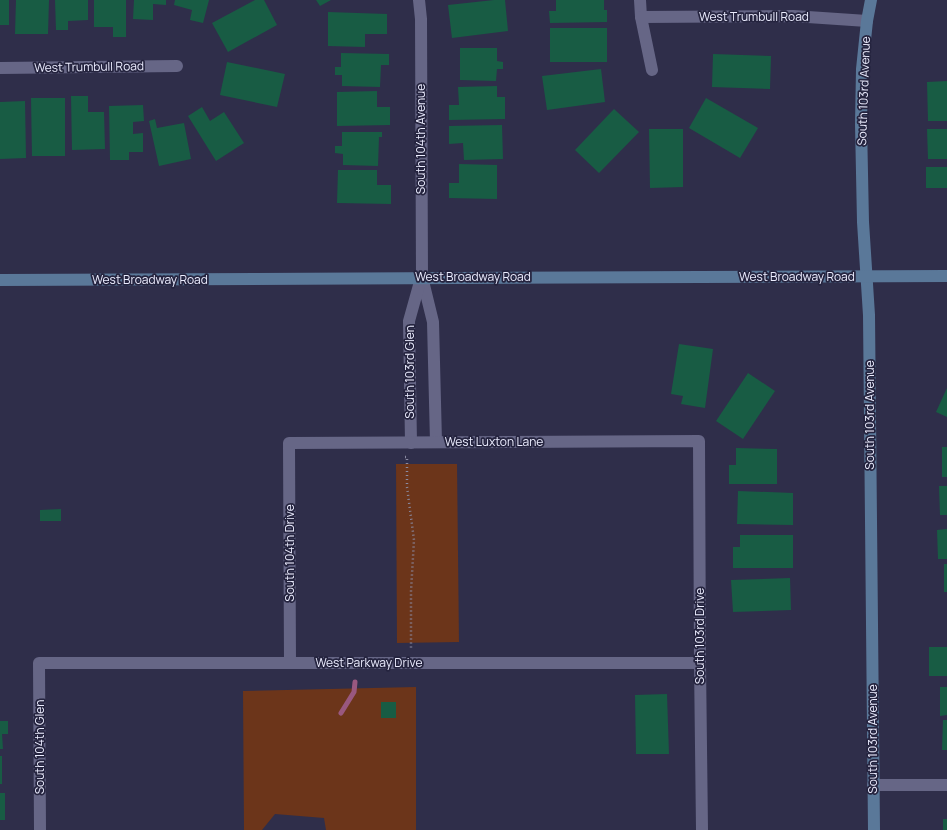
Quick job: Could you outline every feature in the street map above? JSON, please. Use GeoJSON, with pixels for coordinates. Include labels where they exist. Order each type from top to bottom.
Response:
{"type":"FeatureCollection","features":[{"type":"Feature","properties":{"kind":"main road","name":"South 103rd Avenue"},"geometry":{"type":"LineString","coordinates":[[871,0],[867,21],[862,69],[861,124],[863,222],[869,331],[874,830]]}},
{"type":"Feature","properties":{"kind":"main road","name":"West Broadway Road"},"geometry":{"type":"LineString","coordinates":[[0,280],[422,277],[947,276]]}},
{"type":"Feature","properties":{"kind":"street","name":"South 104th Avenue"},"geometry":{"type":"LineString","coordinates":[[419,0],[421,19],[422,277]]}},
{"type":"Feature","properties":{"kind":"street"},"geometry":{"type":"LineString","coordinates":[[640,0],[641,17],[652,70]]}},
{"type":"Feature","properties":{"kind":"street","name":"West Trumbull Road"},"geometry":{"type":"LineString","coordinates":[[641,17],[793,16],[867,21]]}},
{"type":"Feature","properties":{"kind":"street","name":"West Trumbull Road"},"geometry":{"type":"LineString","coordinates":[[0,68],[177,66]]}},
{"type":"Feature","properties":{"kind":"street","name":"South 103rd Glen"},"geometry":{"type":"LineString","coordinates":[[422,277],[433,322],[436,442]]}},
{"type":"Feature","properties":{"kind":"street","name":"South 103rd Glen"},"geometry":{"type":"LineString","coordinates":[[411,443],[409,321],[422,277]]}},
{"type":"Feature","properties":{"kind":"street","name":"West Luxton Lane"},"geometry":{"type":"LineString","coordinates":[[289,443],[699,442]]}},
{"type":"Feature","properties":{"kind":"street","name":"South 103rd Drive"},"geometry":{"type":"LineString","coordinates":[[699,442],[702,830]]}},
{"type":"Feature","properties":{"kind":"street","name":"South 104th Drive"},"geometry":{"type":"LineString","coordinates":[[289,443],[290,663]]}},
{"type":"Feature","properties":{"kind":"street","name":"West Parkway Drive"},"geometry":{"type":"LineString","coordinates":[[40,664],[700,663]]}},
{"type":"Feature","properties":{"kind":"street","name":"South 104th Glen"},"geometry":{"type":"LineString","coordinates":[[40,664],[40,830]]}},
{"type":"Feature","properties":{"kind":"street"},"geometry":{"type":"LineString","coordinates":[[873,785],[947,785]]}},
{"type":"Feature","properties":{"kind":"path"},"geometry":{"type":"LineString","coordinates":[[400,458],[407,457],[407,487],[414,540],[411,591],[412,663]]}},
{"type":"Feature","properties":{"kind":"shaded area"},"geometry":{"type":"Polygon","coordinates":[[[396,464],[457,464],[459,642],[397,643],[396,464]]]}},
{"type":"Feature","properties":{"kind":"shaded area"},"geometry":{"type":"Polygon","coordinates":[[[416,687],[416,830],[326,830],[324,818],[275,814],[262,830],[244,830],[243,691],[416,687]]]}},
{"type":"Feature","properties":{"kind":"building"},"geometry":{"type":"Polygon","coordinates":[[[0,0],[9,0],[9,25],[0,25],[0,0]]]}},
{"type":"Feature","properties":{"kind":"building"},"geometry":{"type":"Polygon","coordinates":[[[16,0],[49,0],[48,34],[15,34],[16,0]]]}},
{"type":"Feature","properties":{"kind":"building"},"geometry":{"type":"Polygon","coordinates":[[[55,0],[88,0],[88,20],[68,21],[68,30],[56,30],[55,0]]]}},
{"type":"Feature","properties":{"kind":"building"},"geometry":{"type":"Polygon","coordinates":[[[94,0],[126,0],[126,37],[113,37],[113,27],[94,27],[94,0]]]}},
{"type":"Feature","properties":{"kind":"building"},"geometry":{"type":"Polygon","coordinates":[[[134,0],[166,0],[166,5],[153,4],[153,20],[133,19],[134,0]]]}},
{"type":"Feature","properties":{"kind":"building"},"geometry":{"type":"Polygon","coordinates":[[[175,0],[209,0],[203,23],[190,20],[192,10],[174,5],[175,0]]]}},
{"type":"Feature","properties":{"kind":"building"},"geometry":{"type":"Polygon","coordinates":[[[255,0],[264,0],[277,25],[228,52],[212,23],[255,0]]]}},
{"type":"Feature","properties":{"kind":"building"},"geometry":{"type":"Polygon","coordinates":[[[316,0],[331,0],[320,6],[316,0]]]}},
{"type":"Feature","properties":{"kind":"building"},"geometry":{"type":"Polygon","coordinates":[[[505,0],[508,31],[452,38],[448,5],[505,0]]]}},
{"type":"Feature","properties":{"kind":"building"},"geometry":{"type":"Polygon","coordinates":[[[556,0],[604,0],[604,10],[607,10],[607,22],[550,23],[549,11],[556,11],[556,0]]]}},
{"type":"Feature","properties":{"kind":"building"},"geometry":{"type":"Polygon","coordinates":[[[328,12],[387,14],[387,34],[365,34],[365,47],[328,46],[328,12]]]}},
{"type":"Feature","properties":{"kind":"building"},"geometry":{"type":"Polygon","coordinates":[[[550,28],[607,28],[607,62],[550,62],[550,28]]]}},
{"type":"Feature","properties":{"kind":"building"},"geometry":{"type":"Polygon","coordinates":[[[460,48],[497,48],[497,61],[503,62],[503,69],[497,69],[496,81],[460,80],[460,48]]]}},
{"type":"Feature","properties":{"kind":"building"},"geometry":{"type":"Polygon","coordinates":[[[341,53],[389,54],[389,65],[381,65],[380,87],[342,86],[342,75],[335,75],[335,67],[341,67],[341,53]]]}},
{"type":"Feature","properties":{"kind":"building"},"geometry":{"type":"Polygon","coordinates":[[[713,54],[771,56],[770,89],[712,87],[713,54]]]}},
{"type":"Feature","properties":{"kind":"building"},"geometry":{"type":"Polygon","coordinates":[[[227,62],[285,74],[277,107],[220,95],[227,62]]]}},
{"type":"Feature","properties":{"kind":"building"},"geometry":{"type":"Polygon","coordinates":[[[601,69],[605,102],[547,110],[542,76],[601,69]]]}},
{"type":"Feature","properties":{"kind":"building"},"geometry":{"type":"Polygon","coordinates":[[[947,81],[947,121],[928,121],[927,82],[947,81]]]}},
{"type":"Feature","properties":{"kind":"building"},"geometry":{"type":"Polygon","coordinates":[[[497,86],[497,97],[505,97],[505,119],[449,120],[449,105],[459,105],[458,87],[497,86]]]}},
{"type":"Feature","properties":{"kind":"building"},"geometry":{"type":"Polygon","coordinates":[[[377,91],[377,107],[390,107],[390,125],[337,126],[337,92],[377,91]]]}},
{"type":"Feature","properties":{"kind":"building"},"geometry":{"type":"Polygon","coordinates":[[[71,96],[88,96],[88,112],[104,112],[105,149],[72,150],[71,96]]]}},
{"type":"Feature","properties":{"kind":"building"},"geometry":{"type":"Polygon","coordinates":[[[31,98],[65,98],[65,156],[32,156],[31,98]]]}},
{"type":"Feature","properties":{"kind":"building"},"geometry":{"type":"Polygon","coordinates":[[[706,98],[758,128],[740,158],[689,128],[706,98]]]}},
{"type":"Feature","properties":{"kind":"building"},"geometry":{"type":"Polygon","coordinates":[[[25,101],[26,158],[0,159],[0,102],[25,101]]]}},
{"type":"Feature","properties":{"kind":"building"},"geometry":{"type":"Polygon","coordinates":[[[143,105],[144,121],[133,122],[133,134],[143,133],[143,152],[129,152],[129,160],[110,160],[109,106],[143,105]]]}},
{"type":"Feature","properties":{"kind":"building"},"geometry":{"type":"Polygon","coordinates":[[[202,107],[210,121],[224,112],[244,143],[216,161],[188,116],[202,107]]]}},
{"type":"Feature","properties":{"kind":"building"},"geometry":{"type":"Polygon","coordinates":[[[614,109],[639,132],[599,173],[575,150],[614,109]]]}},
{"type":"Feature","properties":{"kind":"building"},"geometry":{"type":"Polygon","coordinates":[[[155,119],[157,128],[184,123],[191,159],[159,166],[149,121],[155,119]]]}},
{"type":"Feature","properties":{"kind":"building"},"geometry":{"type":"Polygon","coordinates":[[[502,125],[503,159],[464,160],[463,143],[449,144],[449,126],[502,125]]]}},
{"type":"Feature","properties":{"kind":"building"},"geometry":{"type":"Polygon","coordinates":[[[649,129],[683,129],[683,187],[650,188],[649,129]]]}},
{"type":"Feature","properties":{"kind":"building"},"geometry":{"type":"Polygon","coordinates":[[[927,129],[947,129],[947,159],[928,159],[927,129]]]}},
{"type":"Feature","properties":{"kind":"building"},"geometry":{"type":"Polygon","coordinates":[[[342,132],[382,132],[382,137],[379,137],[378,166],[343,165],[343,154],[335,153],[335,146],[342,146],[342,132]]]}},
{"type":"Feature","properties":{"kind":"building"},"geometry":{"type":"Polygon","coordinates":[[[459,164],[497,165],[497,199],[449,198],[449,183],[459,183],[459,164]]]}},
{"type":"Feature","properties":{"kind":"building"},"geometry":{"type":"Polygon","coordinates":[[[926,167],[947,167],[947,188],[926,188],[926,167]]]}},
{"type":"Feature","properties":{"kind":"building"},"geometry":{"type":"Polygon","coordinates":[[[338,170],[377,170],[377,185],[391,185],[391,204],[337,203],[338,170]]]}},
{"type":"Feature","properties":{"kind":"building"},"geometry":{"type":"Polygon","coordinates":[[[679,344],[713,349],[705,408],[681,404],[683,396],[671,394],[679,344]]]}},
{"type":"Feature","properties":{"kind":"building"},"geometry":{"type":"Polygon","coordinates":[[[748,373],[775,391],[743,439],[716,421],[748,373]]]}},
{"type":"Feature","properties":{"kind":"building"},"geometry":{"type":"Polygon","coordinates":[[[947,388],[947,417],[936,412],[947,388]]]}},
{"type":"Feature","properties":{"kind":"building"},"geometry":{"type":"Polygon","coordinates":[[[942,447],[947,447],[947,477],[942,477],[942,447]]]}},
{"type":"Feature","properties":{"kind":"building"},"geometry":{"type":"Polygon","coordinates":[[[736,448],[777,449],[777,484],[729,484],[729,465],[736,465],[736,448]]]}},
{"type":"Feature","properties":{"kind":"building"},"geometry":{"type":"Polygon","coordinates":[[[939,486],[947,486],[947,515],[940,515],[939,486]]]}},
{"type":"Feature","properties":{"kind":"building"},"geometry":{"type":"Polygon","coordinates":[[[738,491],[793,493],[793,525],[737,524],[738,491]]]}},
{"type":"Feature","properties":{"kind":"building"},"geometry":{"type":"Polygon","coordinates":[[[61,509],[61,521],[40,521],[40,510],[61,509]]]}},
{"type":"Feature","properties":{"kind":"building"},"geometry":{"type":"Polygon","coordinates":[[[947,529],[947,559],[938,559],[937,530],[947,529]]]}},
{"type":"Feature","properties":{"kind":"building"},"geometry":{"type":"Polygon","coordinates":[[[740,535],[793,535],[793,568],[733,568],[733,547],[740,547],[740,535]]]}},
{"type":"Feature","properties":{"kind":"building"},"geometry":{"type":"Polygon","coordinates":[[[944,564],[947,564],[947,592],[944,592],[944,564]]]}},
{"type":"Feature","properties":{"kind":"building"},"geometry":{"type":"Polygon","coordinates":[[[790,578],[791,610],[733,612],[731,580],[790,578]]]}},
{"type":"Feature","properties":{"kind":"building"},"geometry":{"type":"Polygon","coordinates":[[[929,647],[947,647],[947,676],[929,676],[929,647]]]}},
{"type":"Feature","properties":{"kind":"building"},"geometry":{"type":"Polygon","coordinates":[[[940,687],[947,687],[947,715],[940,716],[940,687]]]}},
{"type":"Feature","properties":{"kind":"building"},"geometry":{"type":"Polygon","coordinates":[[[667,694],[669,754],[636,754],[635,695],[667,694]]]}},
{"type":"Feature","properties":{"kind":"building"},"geometry":{"type":"Polygon","coordinates":[[[381,702],[396,702],[396,718],[381,718],[381,702]]]}},
{"type":"Feature","properties":{"kind":"building"},"geometry":{"type":"Polygon","coordinates":[[[943,720],[947,720],[947,750],[942,750],[943,720]]]}},
{"type":"Feature","properties":{"kind":"building"},"geometry":{"type":"Polygon","coordinates":[[[0,721],[8,721],[8,734],[2,734],[3,749],[0,749],[0,721]]]}},
{"type":"Feature","properties":{"kind":"building"},"geometry":{"type":"Polygon","coordinates":[[[0,756],[2,756],[2,784],[0,784],[0,756]]]}},
{"type":"Feature","properties":{"kind":"building"},"geometry":{"type":"Polygon","coordinates":[[[0,793],[5,793],[5,820],[0,820],[0,793]]]}},
{"type":"Feature","properties":{"kind":"building"},"geometry":{"type":"Polygon","coordinates":[[[943,819],[947,819],[947,830],[943,830],[943,819]]]}},
{"type":"Feature","properties":{"kind":"waterway"},"geometry":{"type":"LineString","coordinates":[[341,713],[354,692],[355,682]]}}]}
